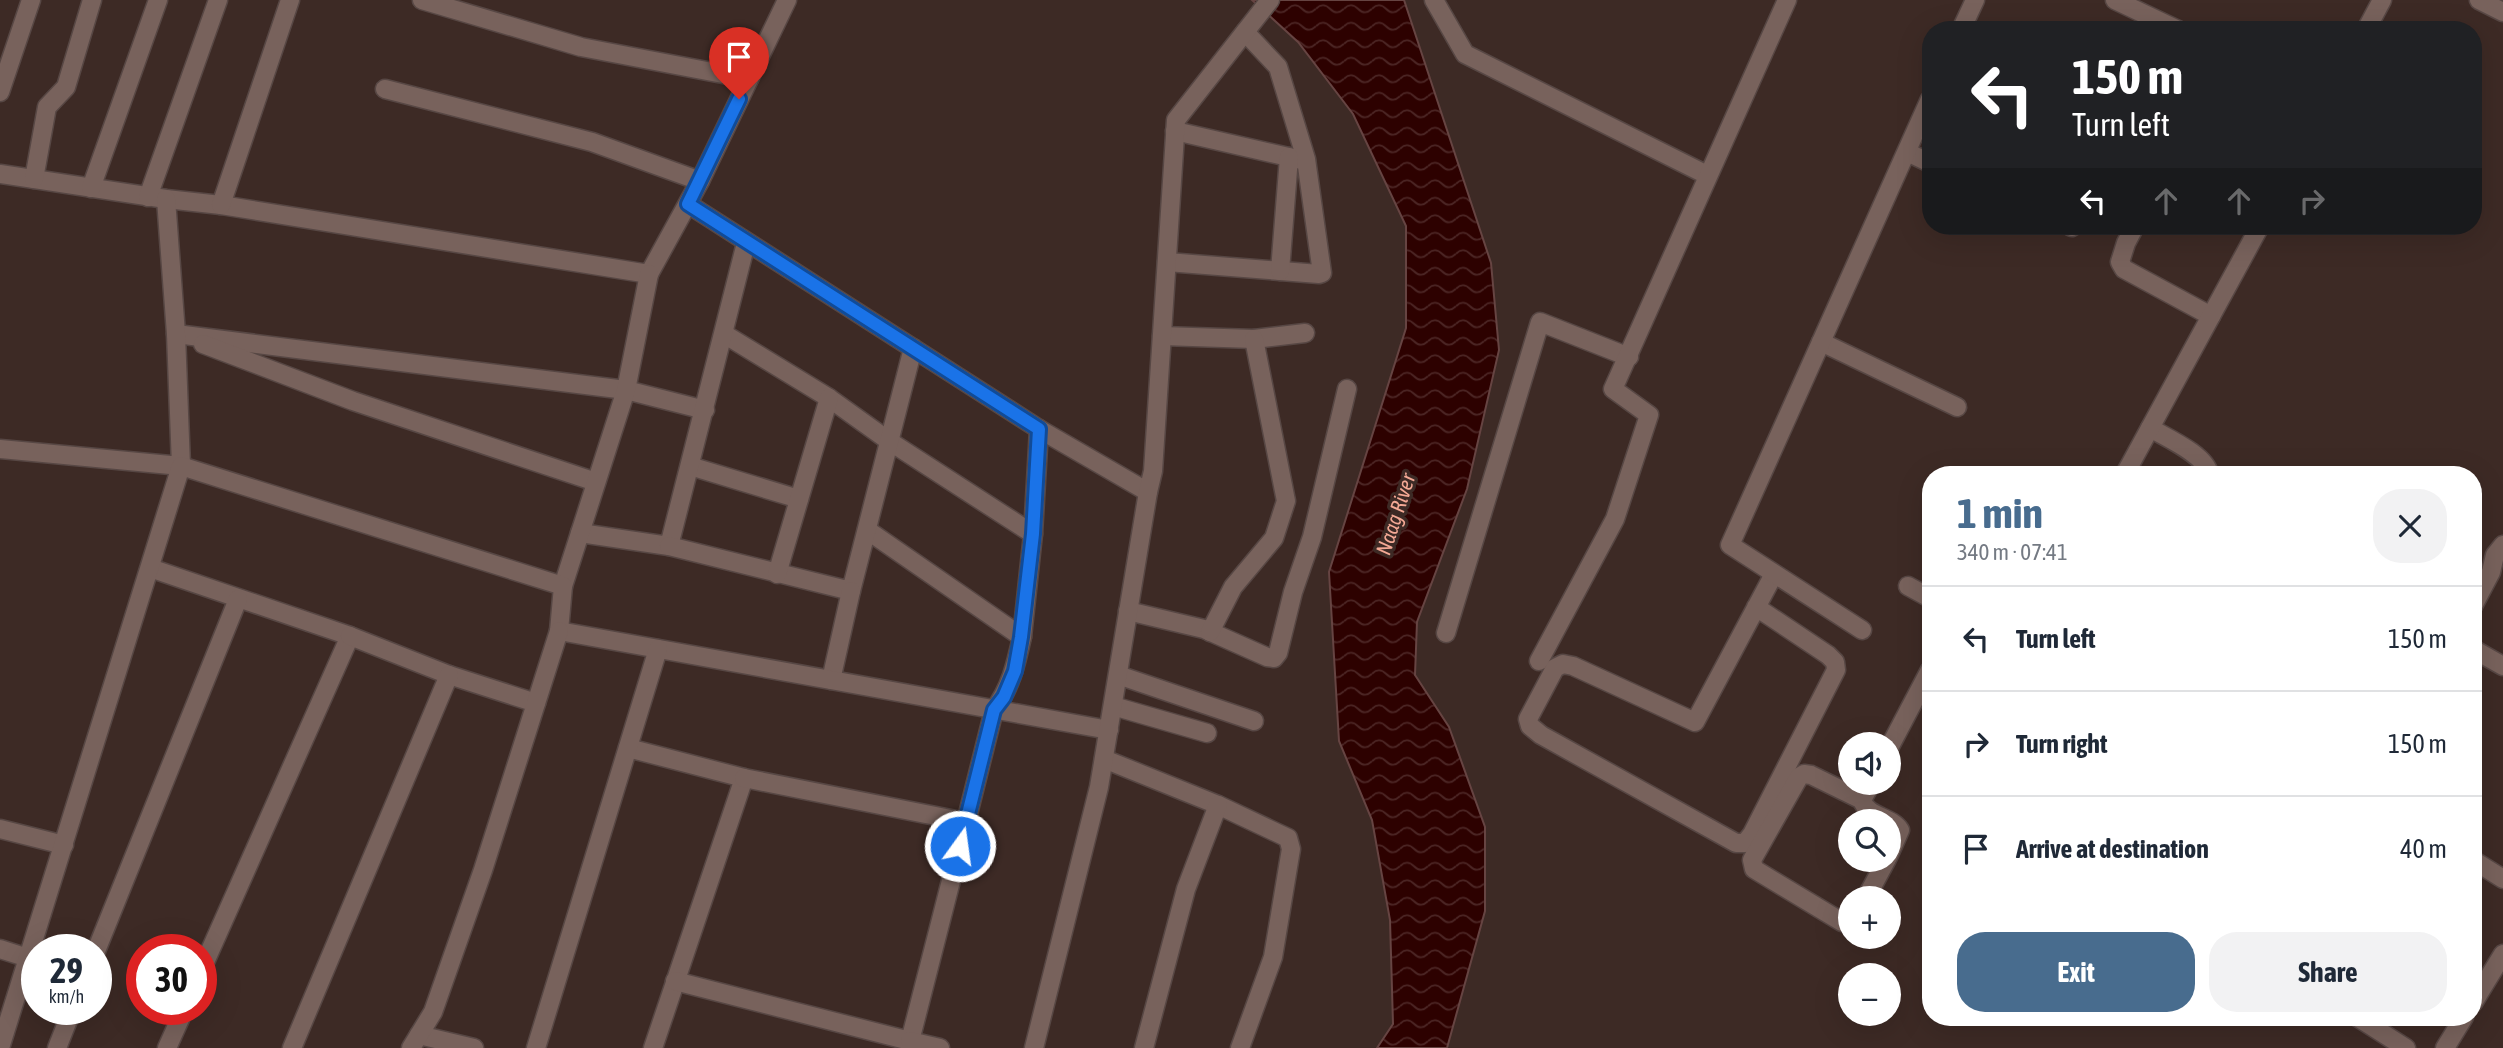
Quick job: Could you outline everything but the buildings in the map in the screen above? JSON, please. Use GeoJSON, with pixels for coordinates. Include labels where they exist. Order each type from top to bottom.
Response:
{"type":"FeatureCollection","features":[{"type":"Feature","properties":{"kind":"street"},"geometry":{"type":"LineString","coordinates":[[0,92],[31,0]]}},
{"type":"Feature","properties":{"kind":"street"},"geometry":{"type":"LineString","coordinates":[[34,179],[47,107],[66,87],[92,0]]}},
{"type":"Feature","properties":{"kind":"street"},"geometry":{"type":"LineString","coordinates":[[91,188],[158,0]]}},
{"type":"Feature","properties":{"kind":"street"},"geometry":{"type":"LineString","coordinates":[[148,197],[218,0]]}},
{"type":"Feature","properties":{"kind":"street"},"geometry":{"type":"LineString","coordinates":[[221,205],[290,0]]}},
{"type":"Feature","properties":{"kind":"street"},"geometry":{"type":"LineString","coordinates":[[422,0],[581,47],[749,79]]}},
{"type":"Feature","properties":{"kind":"street"},"geometry":{"type":"LineString","coordinates":[[1034,1048],[1099,787],[1153,471],[1176,120],[1270,0]]}},
{"type":"Feature","properties":{"kind":"street"},"geometry":{"type":"LineString","coordinates":[[1434,0],[1465,54],[1707,175]]}},
{"type":"Feature","properties":{"kind":"street"},"geometry":{"type":"LineString","coordinates":[[1539,661],[1615,519],[1649,415],[1613,389],[1787,0]]}},
{"type":"Feature","properties":{"kind":"street"},"geometry":{"type":"LineString","coordinates":[[1965,21],[1975,0]]}},
{"type":"Feature","properties":{"kind":"street"},"geometry":{"type":"LineString","coordinates":[[2115,0],[2159,21]]}},
{"type":"Feature","properties":{"kind":"street"},"geometry":{"type":"LineString","coordinates":[[2371,21],[2382,0]]}},
{"type":"Feature","properties":{"kind":"street"},"geometry":{"type":"LineString","coordinates":[[2479,0],[2503,12]]}},
{"type":"Feature","properties":{"kind":"street"},"geometry":{"type":"LineString","coordinates":[[474,1048],[415,1042],[433,1012],[483,870],[559,631],[563,586],[626,390],[649,274],[700,181],[749,79],[782,1]]}},
{"type":"Feature","properties":{"kind":"street"},"geometry":{"type":"LineString","coordinates":[[1167,262],[1319,274],[1322,272],[1278,67],[1248,28]]}},
{"type":"Feature","properties":{"kind":"street"},"geometry":{"type":"LineString","coordinates":[[385,89],[592,142],[700,181]]}},
{"type":"Feature","properties":{"kind":"street"},"geometry":{"type":"LineString","coordinates":[[1862,630],[1730,545],[1922,117]]}},
{"type":"Feature","properties":{"kind":"street"},"geometry":{"type":"LineString","coordinates":[[1175,131],[1298,159]]}},
{"type":"Feature","properties":{"kind":"street"},"geometry":{"type":"LineString","coordinates":[[1907,152],[1922,159]]}},
{"type":"Feature","properties":{"kind":"street"},"geometry":{"type":"LineString","coordinates":[[1280,271],[1298,159]]}},
{"type":"Feature","properties":{"kind":"street"},"geometry":{"type":"LineString","coordinates":[[0,174],[166,200],[221,205],[649,274]]}},
{"type":"Feature","properties":{"kind":"street"},"geometry":{"type":"LineString","coordinates":[[36,934],[181,466],[176,334],[166,200]]}},
{"type":"Feature","properties":{"kind":"street"},"geometry":{"type":"LineString","coordinates":[[688,204],[1039,429],[1148,492]]}},
{"type":"Feature","properties":{"kind":"street"},"geometry":{"type":"LineString","coordinates":[[2130,235],[2120,262],[2124,269],[2211,316]]}},
{"type":"Feature","properties":{"kind":"street"},"geometry":{"type":"LineString","coordinates":[[2129,466],[2255,235]]}},
{"type":"Feature","properties":{"kind":"street"},"geometry":{"type":"LineString","coordinates":[[669,546],[746,243]]}},
{"type":"Feature","properties":{"kind":"street"},"geometry":{"type":"LineString","coordinates":[[1446,633],[1540,322],[1629,357]]}},
{"type":"Feature","properties":{"kind":"street"},"geometry":{"type":"LineString","coordinates":[[1162,336],[1254,339],[1305,333]]}},
{"type":"Feature","properties":{"kind":"street"},"geometry":{"type":"LineString","coordinates":[[176,334],[626,390],[705,410]]}},
{"type":"Feature","properties":{"kind":"street"},"geometry":{"type":"LineString","coordinates":[[176,334],[353,401],[596,482]]}},
{"type":"Feature","properties":{"kind":"street"},"geometry":{"type":"LineString","coordinates":[[724,334],[829,398],[888,441],[1033,534]]}},
{"type":"Feature","properties":{"kind":"street"},"geometry":{"type":"LineString","coordinates":[[1210,632],[1233,587],[1274,538],[1286,501],[1254,339]]}},
{"type":"Feature","properties":{"kind":"street"},"geometry":{"type":"LineString","coordinates":[[1821,342],[1957,407]]}},
{"type":"Feature","properties":{"kind":"street"},"geometry":{"type":"LineString","coordinates":[[831,680],[913,348]]}},
{"type":"Feature","properties":{"kind":"street"},"geometry":{"type":"LineString","coordinates":[[1128,611],[1210,632],[1274,658],[1278,653],[1293,592],[1312,537],[1347,389]]}},
{"type":"Feature","properties":{"kind":"street"},"geometry":{"type":"LineString","coordinates":[[777,574],[829,398]]}},
{"type":"Feature","properties":{"kind":"street"},"geometry":{"type":"LineString","coordinates":[[2150,428],[2196,456],[2207,466]]}},
{"type":"Feature","properties":{"kind":"street"},"geometry":{"type":"LineString","coordinates":[[910,1041],[994,710],[1004,697],[1015,671],[1033,534],[1039,429]]}},
{"type":"Feature","properties":{"kind":"street"},"geometry":{"type":"LineString","coordinates":[[0,449],[181,466],[563,586]]}},
{"type":"Feature","properties":{"kind":"street"},"geometry":{"type":"LineString","coordinates":[[690,466],[799,499]]}},
{"type":"Feature","properties":{"kind":"street"},"geometry":{"type":"LineString","coordinates":[[867,530],[1021,637]]}},
{"type":"Feature","properties":{"kind":"street"},"geometry":{"type":"LineString","coordinates":[[580,533],[669,546],[851,591]]}},
{"type":"Feature","properties":{"kind":"street"},"geometry":{"type":"LineString","coordinates":[[2482,589],[2491,572],[2495,555],[2503,545]]}},
{"type":"Feature","properties":{"kind":"street"},"geometry":{"type":"LineString","coordinates":[[150,568],[536,703]]}},
{"type":"Feature","properties":{"kind":"street"},"geometry":{"type":"LineString","coordinates":[[1756,607],[1828,655],[1835,662],[1836,670],[1758,823],[1745,843],[1736,843],[1530,726],[1528,719],[1549,678],[1555,668],[1563,664],[1573,666],[1695,722],[1756,607],[1774,574]]}},
{"type":"Feature","properties":{"kind":"street"},"geometry":{"type":"LineString","coordinates":[[1908,586],[1922,594]]}},
{"type":"Feature","properties":{"kind":"street"},"geometry":{"type":"LineString","coordinates":[[103,934],[238,599]]}},
{"type":"Feature","properties":{"kind":"street"},"geometry":{"type":"LineString","coordinates":[[559,631],[1109,730]]}},
{"type":"Feature","properties":{"kind":"street"},"geometry":{"type":"LineString","coordinates":[[217,935],[350,636]]}},
{"type":"Feature","properties":{"kind":"street"},"geometry":{"type":"LineString","coordinates":[[536,1048],[658,649]]}},
{"type":"Feature","properties":{"kind":"street"},"geometry":{"type":"LineString","coordinates":[[2482,654],[2503,666]]}},
{"type":"Feature","properties":{"kind":"street"},"geometry":{"type":"LineString","coordinates":[[292,1048],[449,674]]}},
{"type":"Feature","properties":{"kind":"street"},"geometry":{"type":"LineString","coordinates":[[1118,675],[1254,721]]}},
{"type":"Feature","properties":{"kind":"street"},"geometry":{"type":"LineString","coordinates":[[1897,732],[1922,685]]}},
{"type":"Feature","properties":{"kind":"street"},"geometry":{"type":"LineString","coordinates":[[1113,706],[1207,733]]}},
{"type":"Feature","properties":{"kind":"street"},"geometry":{"type":"LineString","coordinates":[[628,748],[744,778],[966,822]]}},
{"type":"Feature","properties":{"kind":"street"},"geometry":{"type":"LineString","coordinates":[[1104,759],[1218,805],[1288,838],[1292,849],[1273,957],[1240,1048]]}},
{"type":"Feature","properties":{"kind":"street"},"geometry":{"type":"LineString","coordinates":[[1838,920],[1754,869],[1752,860],[1799,777],[1811,775],[1862,800]]}},
{"type":"Feature","properties":{"kind":"street"},"geometry":{"type":"LineString","coordinates":[[653,1048],[744,778]]}},
{"type":"Feature","properties":{"kind":"street"},"geometry":{"type":"LineString","coordinates":[[1864,795],[1862,800],[1867,809]]}},
{"type":"Feature","properties":{"kind":"street"},"geometry":{"type":"LineString","coordinates":[[1144,1048],[1186,889],[1218,805]]}},
{"type":"Feature","properties":{"kind":"street"},"geometry":{"type":"LineString","coordinates":[[0,829],[64,845]]}},
{"type":"Feature","properties":{"kind":"street"},"geometry":{"type":"LineString","coordinates":[[2482,866],[2503,879]]}},
{"type":"Feature","properties":{"kind":"street"},"geometry":{"type":"LineString","coordinates":[[0,949],[21,956]]}},
{"type":"Feature","properties":{"kind":"street"},"geometry":{"type":"LineString","coordinates":[[2482,988],[2503,954]]}},
{"type":"Feature","properties":{"kind":"street"},"geometry":{"type":"LineString","coordinates":[[0,1048],[21,980]]}},
{"type":"Feature","properties":{"kind":"street"},"geometry":{"type":"LineString","coordinates":[[676,981],[940,1048]]}},
{"type":"Feature","properties":{"kind":"street"},"geometry":{"type":"LineString","coordinates":[[57,1048],[66,1025]]}},
{"type":"Feature","properties":{"kind":"street"},"geometry":{"type":"LineString","coordinates":[[167,1048],[177,1025]]}},
{"type":"Feature","properties":{"kind":"street"},"geometry":{"type":"LineString","coordinates":[[2371,1026],[2406,1048]]}},
{"type":"Feature","properties":{"kind":"street"},"geometry":{"type":"LineString","coordinates":[[2445,1048],[2458,1026]]}},
{"type":"Feature","properties":{"kind":"water","name":"Naag River"},"geometry":{"type":"Polygon","coordinates":[[[1252,0],[1404,0],[1491,263],[1499,350],[1467,489],[1417,622],[1415,675],[1449,727],[1485,827],[1485,911],[1447,1048],[1377,1048],[1393,1024],[1390,920],[1372,820],[1339,741],[1329,572],[1406,328],[1406,226],[1353,114],[1298,42],[1252,0]]]}},
{"type":"Feature","properties":{"kind":"route"},"geometry":{"type":"LineString","coordinates":[[739,99],[688,204],[1039,429],[1033,534],[1015,671],[1004,697],[994,710],[960,846]]}}]}
